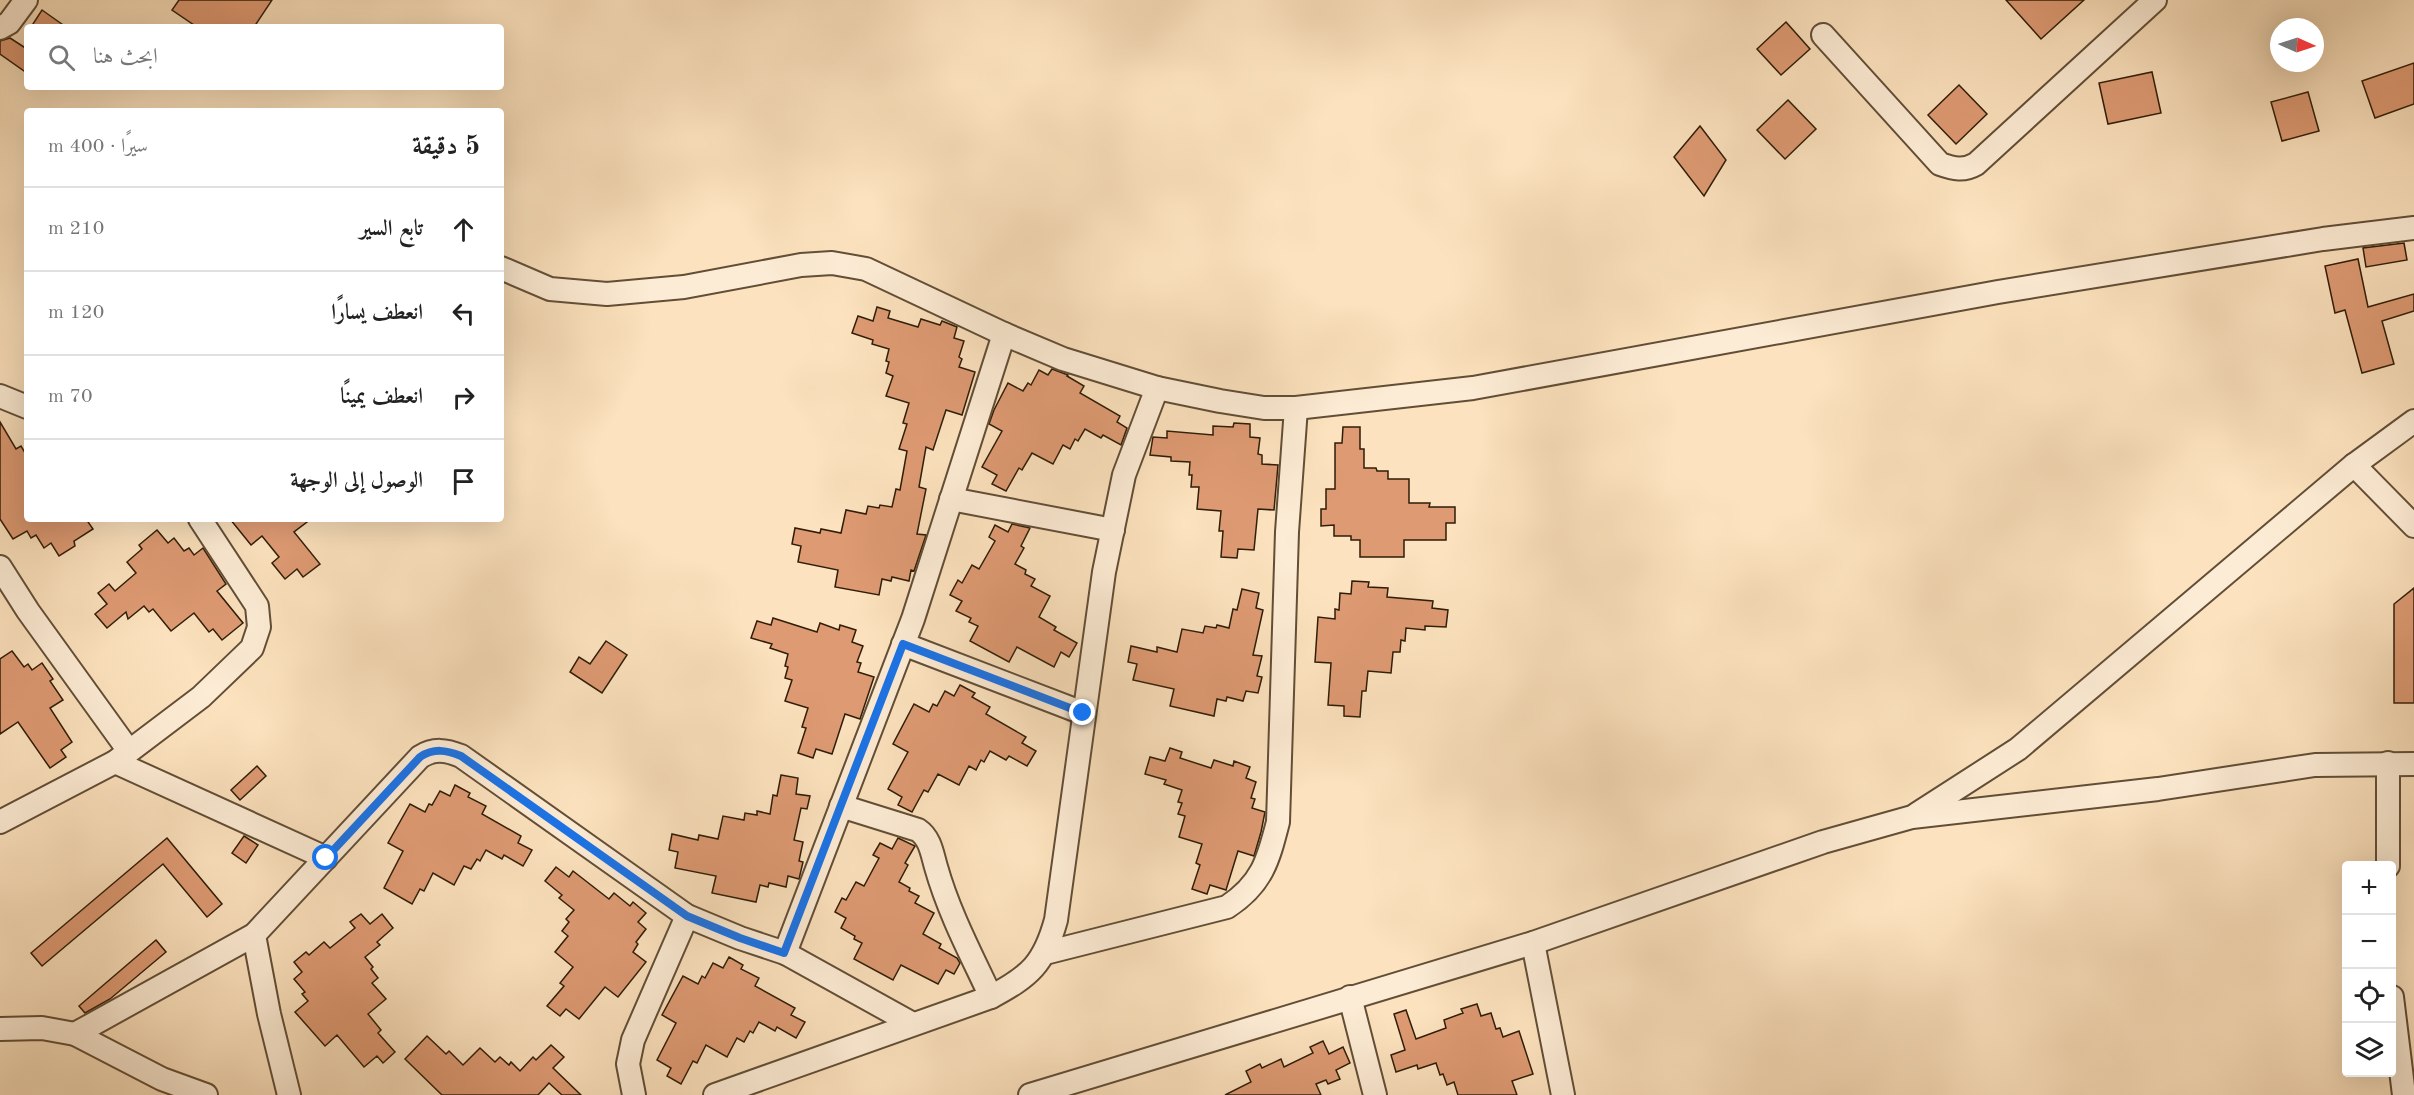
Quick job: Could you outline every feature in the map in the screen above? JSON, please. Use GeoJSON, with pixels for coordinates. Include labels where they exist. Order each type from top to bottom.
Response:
{"type":"FeatureCollection","features":[{"type":"Feature","properties":{"kind":"street"},"geometry":{"type":"LineString","coordinates":[[0,28],[9,23],[26,0]]}},
{"type":"Feature","properties":{"kind":"street"},"geometry":{"type":"LineString","coordinates":[[1823,35],[1940,164],[1954,169],[1968,169],[1977,164],[2155,0]]}},
{"type":"Feature","properties":{"kind":"street"},"geometry":{"type":"LineString","coordinates":[[504,269],[550,289],[607,294],[684,287],[801,265],[832,263],[866,269],[1063,359],[1157,388],[1264,408],[1296,408],[1473,388],[1998,292],[2323,239],[2414,228]]}},
{"type":"Feature","properties":{"kind":"street"},"geometry":{"type":"LineString","coordinates":[[784,953],[903,644],[1004,334]]}},
{"type":"Feature","properties":{"kind":"street"},"geometry":{"type":"LineString","coordinates":[[715,1095],[991,997],[1031,971],[1045,953],[1056,920],[1104,572],[1124,475],[1157,388]]}},
{"type":"Feature","properties":{"kind":"street"},"geometry":{"type":"LineString","coordinates":[[0,396],[24,405]]}},
{"type":"Feature","properties":{"kind":"street"},"geometry":{"type":"LineString","coordinates":[[1045,953],[1227,907],[1243,896],[1256,882],[1269,858],[1278,822],[1287,532],[1296,408]]}},
{"type":"Feature","properties":{"kind":"street"},"geometry":{"type":"LineString","coordinates":[[1912,817],[2018,749],[2354,465],[2414,421]]}},
{"type":"Feature","properties":{"kind":"street"},"geometry":{"type":"LineString","coordinates":[[2354,465],[2414,526]]}},
{"type":"Feature","properties":{"kind":"street"},"geometry":{"type":"LineString","coordinates":[[951,499],[1113,530]]}},
{"type":"Feature","properties":{"kind":"street"},"geometry":{"type":"LineString","coordinates":[[0,822],[122,757],[201,697],[252,648],[259,627],[257,606],[202,522]]}},
{"type":"Feature","properties":{"kind":"street"},"geometry":{"type":"LineString","coordinates":[[0,567],[122,757],[326,858]]}},
{"type":"Feature","properties":{"kind":"street"},"geometry":{"type":"LineString","coordinates":[[903,644],[1083,713]]}},
{"type":"Feature","properties":{"kind":"street"},"geometry":{"type":"LineString","coordinates":[[75,1034],[254,934],[420,757],[432,750],[442,750],[461,756],[687,916],[784,953],[913,1024]]}},
{"type":"Feature","properties":{"kind":"street"},"geometry":{"type":"LineString","coordinates":[[2388,763],[2388,861]]}},
{"type":"Feature","properties":{"kind":"street"},"geometry":{"type":"LineString","coordinates":[[1036,1094],[1350,997],[1533,944],[1823,842],[1912,817],[2158,789],[2315,765],[2414,764]]}},
{"type":"Feature","properties":{"kind":"street"},"geometry":{"type":"LineString","coordinates":[[841,806],[923,833],[930,846],[946,901],[991,997]]}},
{"type":"Feature","properties":{"kind":"street"},"geometry":{"type":"LineString","coordinates":[[634,1095],[628,1064],[633,1040],[687,916]]}},
{"type":"Feature","properties":{"kind":"street"},"geometry":{"type":"LineString","coordinates":[[254,934],[269,1014],[289,1095]]}},
{"type":"Feature","properties":{"kind":"street"},"geometry":{"type":"LineString","coordinates":[[1533,944],[1563,1095]]}},
{"type":"Feature","properties":{"kind":"street"},"geometry":{"type":"LineString","coordinates":[[1350,997],[1375,1095]]}},
{"type":"Feature","properties":{"kind":"street"},"geometry":{"type":"LineString","coordinates":[[2394,1023],[2404,1095]]}},
{"type":"Feature","properties":{"kind":"street"},"geometry":{"type":"LineString","coordinates":[[0,1029],[42,1028],[75,1034],[162,1079],[206,1095]]}},
{"type":"Feature","properties":{"kind":"building"},"geometry":{"type":"Polygon","coordinates":[[[179,0],[272,0],[256,24],[193,24],[172,10],[179,0]]]}},
{"type":"Feature","properties":{"kind":"building"},"geometry":{"type":"Polygon","coordinates":[[[2006,0],[2084,0],[2041,39],[2006,0]]]}},
{"type":"Feature","properties":{"kind":"building"},"geometry":{"type":"Polygon","coordinates":[[[42,10],[62,24],[33,24],[42,10]]]}},
{"type":"Feature","properties":{"kind":"building"},"geometry":{"type":"Polygon","coordinates":[[[1786,22],[1810,49],[1781,75],[1757,49],[1786,22]]]}},
{"type":"Feature","properties":{"kind":"building"},"geometry":{"type":"Polygon","coordinates":[[[10,38],[24,47],[24,71],[0,54],[0,41],[10,38]]]}},
{"type":"Feature","properties":{"kind":"building"},"geometry":{"type":"Polygon","coordinates":[[[2414,63],[2414,104],[2375,118],[2362,81],[2414,63]]]}},
{"type":"Feature","properties":{"kind":"building"},"geometry":{"type":"Polygon","coordinates":[[[2152,72],[2161,113],[2108,124],[2099,83],[2152,72]]]}},
{"type":"Feature","properties":{"kind":"building"},"geometry":{"type":"Polygon","coordinates":[[[1959,85],[1987,114],[1956,144],[1928,115],[1959,85]]]}},
{"type":"Feature","properties":{"kind":"building"},"geometry":{"type":"Polygon","coordinates":[[[2308,92],[2319,131],[2282,141],[2271,102],[2308,92]]]}},
{"type":"Feature","properties":{"kind":"building"},"geometry":{"type":"Polygon","coordinates":[[[1788,100],[1816,129],[1785,159],[1757,130],[1788,100]]]}},
{"type":"Feature","properties":{"kind":"building"},"geometry":{"type":"Polygon","coordinates":[[[1700,126],[1726,160],[1704,196],[1674,157],[1700,126]]]}},
{"type":"Feature","properties":{"kind":"building"},"geometry":{"type":"Polygon","coordinates":[[[2404,243],[2407,260],[2366,267],[2363,248],[2404,243]]]}},
{"type":"Feature","properties":{"kind":"building"},"geometry":{"type":"Polygon","coordinates":[[[2358,259],[2368,307],[2414,294],[2414,311],[2382,321],[2394,364],[2362,373],[2345,310],[2335,313],[2325,266],[2358,259]]]}},
{"type":"Feature","properties":{"kind":"building"},"geometry":{"type":"Polygon","coordinates":[[[877,307],[890,311],[888,318],[918,327],[921,319],[940,325],[942,321],[957,327],[954,338],[964,341],[959,357],[962,359],[959,367],[975,372],[962,415],[946,410],[933,450],[926,447],[919,487],[926,489],[917,534],[926,535],[914,571],[911,570],[909,581],[892,577],[891,581],[882,579],[879,595],[835,587],[838,570],[798,562],[801,546],[792,544],[795,528],[820,533],[821,529],[841,533],[846,510],[866,514],[868,506],[892,507],[896,489],[900,490],[907,451],[899,449],[907,424],[903,423],[909,403],[886,396],[893,376],[886,373],[889,349],[872,344],[873,340],[852,333],[858,316],[873,321],[877,307]]]}},
{"type":"Feature","properties":{"kind":"building"},"geometry":{"type":"Polygon","coordinates":[[[1052,369],[1068,375],[1084,386],[1080,393],[1120,416],[1117,422],[1127,428],[1121,445],[1103,435],[1101,438],[1085,429],[1078,441],[1075,439],[1070,449],[1063,445],[1053,464],[1032,453],[1022,470],[1019,468],[1006,491],[992,484],[997,475],[982,467],[1002,431],[989,424],[994,410],[1008,383],[1023,391],[1028,383],[1031,385],[1039,370],[1048,375],[1052,369]]]}},
{"type":"Feature","properties":{"kind":"building"},"geometry":{"type":"Polygon","coordinates":[[[0,422],[16,449],[21,446],[24,451],[24,522],[88,522],[93,529],[74,541],[75,546],[59,556],[51,543],[44,548],[36,535],[31,538],[27,531],[13,539],[0,519],[0,422]]]}},
{"type":"Feature","properties":{"kind":"building"},"geometry":{"type":"Polygon","coordinates":[[[1234,423],[1250,424],[1250,437],[1260,438],[1258,454],[1262,455],[1262,464],[1278,465],[1274,510],[1258,509],[1254,550],[1238,549],[1237,558],[1221,557],[1223,531],[1219,531],[1221,511],[1197,509],[1199,487],[1191,487],[1190,462],[1171,461],[1171,457],[1150,455],[1153,437],[1167,438],[1167,431],[1213,435],[1213,426],[1233,427],[1234,423]]]}},
{"type":"Feature","properties":{"kind":"building"},"geometry":{"type":"Polygon","coordinates":[[[1343,427],[1360,427],[1360,449],[1364,449],[1364,468],[1388,471],[1388,479],[1409,479],[1409,503],[1430,503],[1429,507],[1455,507],[1455,523],[1446,523],[1446,540],[1404,540],[1404,557],[1360,557],[1360,540],[1351,540],[1351,536],[1334,536],[1334,525],[1321,526],[1321,509],[1326,509],[1326,489],[1335,489],[1335,443],[1342,443],[1343,427]]]}},
{"type":"Feature","properties":{"kind":"building"},"geometry":{"type":"Polygon","coordinates":[[[232,522],[307,522],[294,532],[320,564],[303,577],[297,569],[285,579],[272,563],[279,557],[262,536],[251,545],[232,522]]]}},
{"type":"Feature","properties":{"kind":"building"},"geometry":{"type":"Polygon","coordinates":[[[1012,524],[1030,528],[1021,546],[1024,548],[1015,564],[1026,570],[1025,574],[1035,579],[1031,586],[1050,596],[1039,617],[1056,627],[1054,630],[1077,643],[1069,657],[1061,652],[1054,667],[1017,647],[1009,662],[970,641],[978,626],[969,622],[971,618],[956,611],[962,601],[950,595],[958,580],[962,583],[972,565],[979,569],[995,541],[989,537],[995,525],[1008,532],[1012,524]]]}},
{"type":"Feature","properties":{"kind":"building"},"geometry":{"type":"Polygon","coordinates":[[[157,530],[168,543],[174,538],[184,551],[189,548],[194,555],[203,548],[226,584],[217,591],[243,623],[222,640],[213,629],[209,632],[194,613],[171,631],[153,609],[149,612],[144,606],[128,619],[126,612],[107,628],[95,614],[107,604],[98,593],[109,584],[115,591],[136,573],[127,562],[142,549],[139,545],[157,530]]]}},
{"type":"Feature","properties":{"kind":"building"},"geometry":{"type":"Polygon","coordinates":[[[1352,581],[1369,582],[1368,587],[1388,588],[1387,597],[1433,601],[1432,608],[1448,610],[1446,627],[1425,626],[1425,630],[1406,628],[1405,641],[1401,640],[1400,652],[1393,652],[1391,673],[1368,671],[1366,691],[1362,691],[1360,717],[1344,716],[1344,706],[1328,705],[1331,663],[1315,662],[1318,617],[1335,619],[1335,609],[1339,610],[1340,593],[1351,594],[1352,581]]]}},
{"type":"Feature","properties":{"kind":"building"},"geometry":{"type":"Polygon","coordinates":[[[2414,588],[2414,703],[2394,703],[2394,604],[2414,588]]]}},
{"type":"Feature","properties":{"kind":"building"},"geometry":{"type":"Polygon","coordinates":[[[1242,589],[1259,593],[1256,608],[1263,610],[1253,655],[1262,656],[1257,676],[1262,677],[1258,693],[1246,691],[1243,701],[1227,697],[1226,701],[1217,699],[1214,716],[1170,706],[1174,689],[1133,680],[1137,664],[1128,662],[1131,646],[1157,652],[1157,647],[1177,652],[1182,629],[1203,633],[1205,626],[1216,628],[1217,625],[1229,628],[1233,609],[1237,610],[1242,589]]]}},
{"type":"Feature","properties":{"kind":"building"},"geometry":{"type":"Polygon","coordinates":[[[773,618],[817,632],[820,623],[839,630],[840,625],[856,630],[852,642],[863,646],[857,662],[861,663],[858,672],[874,677],[860,719],[845,714],[832,754],[816,749],[813,758],[798,753],[806,728],[802,727],[808,708],[785,701],[792,680],[785,678],[788,654],[770,648],[772,644],[751,638],[757,621],[771,625],[773,618]]]}},
{"type":"Feature","properties":{"kind":"building"},"geometry":{"type":"Polygon","coordinates":[[[606,641],[627,655],[602,693],[570,672],[579,657],[590,664],[606,641]]]}},
{"type":"Feature","properties":{"kind":"building"},"geometry":{"type":"Polygon","coordinates":[[[12,651],[24,667],[28,664],[32,670],[42,663],[53,679],[50,681],[63,700],[50,708],[72,742],[61,750],[66,757],[50,768],[18,722],[0,734],[0,659],[12,651]]]}},
{"type":"Feature","properties":{"kind":"building"},"geometry":{"type":"Polygon","coordinates":[[[960,685],[975,693],[972,697],[990,707],[986,714],[1026,737],[1022,743],[1036,751],[1027,766],[1009,756],[1006,760],[990,751],[984,762],[981,760],[976,770],[969,766],[959,785],[938,774],[928,792],[924,790],[912,812],[898,805],[902,797],[888,789],[908,752],[893,744],[914,704],[929,712],[933,704],[937,706],[945,691],[954,696],[960,685]]]}},
{"type":"Feature","properties":{"kind":"building"},"geometry":{"type":"Polygon","coordinates":[[[1170,748],[1182,752],[1180,758],[1211,768],[1214,760],[1233,766],[1234,761],[1250,767],[1246,778],[1256,782],[1251,798],[1255,799],[1252,808],[1265,812],[1261,832],[1254,856],[1238,851],[1226,890],[1210,885],[1207,894],[1192,889],[1200,865],[1196,863],[1202,844],[1179,837],[1185,816],[1178,814],[1182,803],[1178,802],[1182,790],[1164,784],[1166,780],[1145,774],[1150,757],[1165,761],[1170,748]]]}},
{"type":"Feature","properties":{"kind":"building"},"geometry":{"type":"Polygon","coordinates":[[[257,766],[266,776],[240,800],[231,790],[257,766]]]}},
{"type":"Feature","properties":{"kind":"building"},"geometry":{"type":"Polygon","coordinates":[[[781,775],[798,778],[796,794],[810,796],[807,809],[801,808],[794,840],[803,842],[799,861],[803,862],[799,879],[788,876],[786,887],[769,883],[768,887],[760,885],[756,902],[712,893],[716,876],[675,868],[678,852],[669,850],[672,834],[698,840],[699,835],[718,839],[723,816],[744,820],[745,813],[757,815],[757,811],[770,814],[773,795],[777,796],[781,775]]]}},
{"type":"Feature","properties":{"kind":"building"},"geometry":{"type":"Polygon","coordinates":[[[455,785],[470,793],[468,797],[486,806],[482,814],[521,836],[518,843],[532,850],[523,866],[504,855],[502,859],[486,850],[480,861],[477,859],[471,869],[464,866],[454,885],[433,873],[424,891],[420,889],[412,904],[384,888],[403,851],[388,843],[410,804],[425,812],[440,791],[450,796],[455,785]]]}},
{"type":"Feature","properties":{"kind":"building"},"geometry":{"type":"Polygon","coordinates":[[[244,836],[258,845],[246,863],[232,853],[244,836]]]}},
{"type":"Feature","properties":{"kind":"building"},"geometry":{"type":"Polygon","coordinates":[[[167,838],[222,904],[207,917],[163,864],[42,966],[31,953],[167,838]]]}},
{"type":"Feature","properties":{"kind":"building"},"geometry":{"type":"Polygon","coordinates":[[[898,838],[915,846],[905,863],[908,865],[899,882],[919,896],[915,903],[934,913],[923,934],[941,944],[939,948],[957,958],[960,963],[954,974],[946,970],[938,984],[901,965],[893,980],[854,959],[862,943],[841,928],[846,918],[835,912],[842,898],[846,900],[856,882],[864,886],[879,858],[873,855],[880,843],[892,849],[898,838]]]}},
{"type":"Feature","properties":{"kind":"building"},"geometry":{"type":"Polygon","coordinates":[[[556,867],[569,877],[573,871],[609,899],[614,893],[630,906],[633,902],[646,913],[638,922],[646,929],[636,942],[638,944],[633,952],[646,962],[618,997],[605,987],[579,1019],[566,1009],[560,1016],[547,1006],[564,986],[560,983],[573,967],[555,952],[568,936],[562,931],[569,922],[566,919],[574,910],[559,898],[562,895],[545,881],[556,867]]]}},
{"type":"Feature","properties":{"kind":"building"},"geometry":{"type":"Polygon","coordinates":[[[361,914],[370,924],[382,914],[393,928],[377,942],[380,945],[365,957],[378,978],[372,983],[386,999],[368,1014],[381,1030],[378,1033],[395,1052],[383,1063],[377,1056],[364,1067],[337,1035],[325,1046],[295,1012],[308,1001],[302,994],[305,992],[294,979],[302,972],[294,962],[306,952],[309,955],[324,942],[330,948],[355,928],[350,922],[361,914]]]}},
{"type":"Feature","properties":{"kind":"building"},"geometry":{"type":"Polygon","coordinates":[[[156,940],[166,952],[110,999],[85,1013],[79,1006],[156,940]]]}},
{"type":"Feature","properties":{"kind":"building"},"geometry":{"type":"Polygon","coordinates":[[[729,957],[743,965],[741,969],[759,978],[755,986],[795,1008],[791,1015],[805,1022],[796,1038],[777,1027],[775,1031],[759,1022],[744,1042],[737,1038],[727,1057],[706,1045],[697,1063],[693,1061],[681,1084],[667,1076],[671,1068],[657,1060],[676,1023],[662,1015],[683,976],[698,984],[702,976],[705,978],[713,963],[723,968],[729,957]]]}},
{"type":"Feature","properties":{"kind":"building"},"geometry":{"type":"Polygon","coordinates":[[[1477,1004],[1481,1016],[1491,1013],[1496,1029],[1500,1028],[1503,1037],[1519,1031],[1533,1074],[1512,1081],[1517,1095],[1458,1095],[1454,1082],[1447,1085],[1436,1063],[1418,1069],[1417,1065],[1396,1072],[1391,1055],[1405,1050],[1394,1014],[1406,1010],[1416,1039],[1446,1028],[1444,1020],[1463,1013],[1461,1009],[1477,1004]]]}},
{"type":"Feature","properties":{"kind":"building"},"geometry":{"type":"Polygon","coordinates":[[[427,1036],[446,1054],[449,1051],[463,1065],[480,1048],[495,1062],[500,1057],[509,1065],[511,1062],[520,1071],[533,1057],[536,1060],[551,1045],[564,1057],[553,1068],[581,1095],[562,1095],[549,1083],[538,1095],[442,1095],[405,1059],[427,1036]]]}},
{"type":"Feature","properties":{"kind":"building"},"geometry":{"type":"Polygon","coordinates":[[[1323,1041],[1329,1054],[1343,1047],[1350,1063],[1336,1070],[1340,1079],[1328,1084],[1326,1080],[1316,1084],[1321,1095],[1225,1095],[1251,1082],[1246,1071],[1260,1064],[1262,1068],[1281,1059],[1284,1067],[1313,1053],[1310,1047],[1323,1041]]]}},
{"type":"Feature","properties":{"kind":"route"},"geometry":{"type":"LineString","coordinates":[[326,858],[420,757],[432,750],[442,750],[461,756],[687,916],[784,953],[903,644],[1083,713]]}}]}
